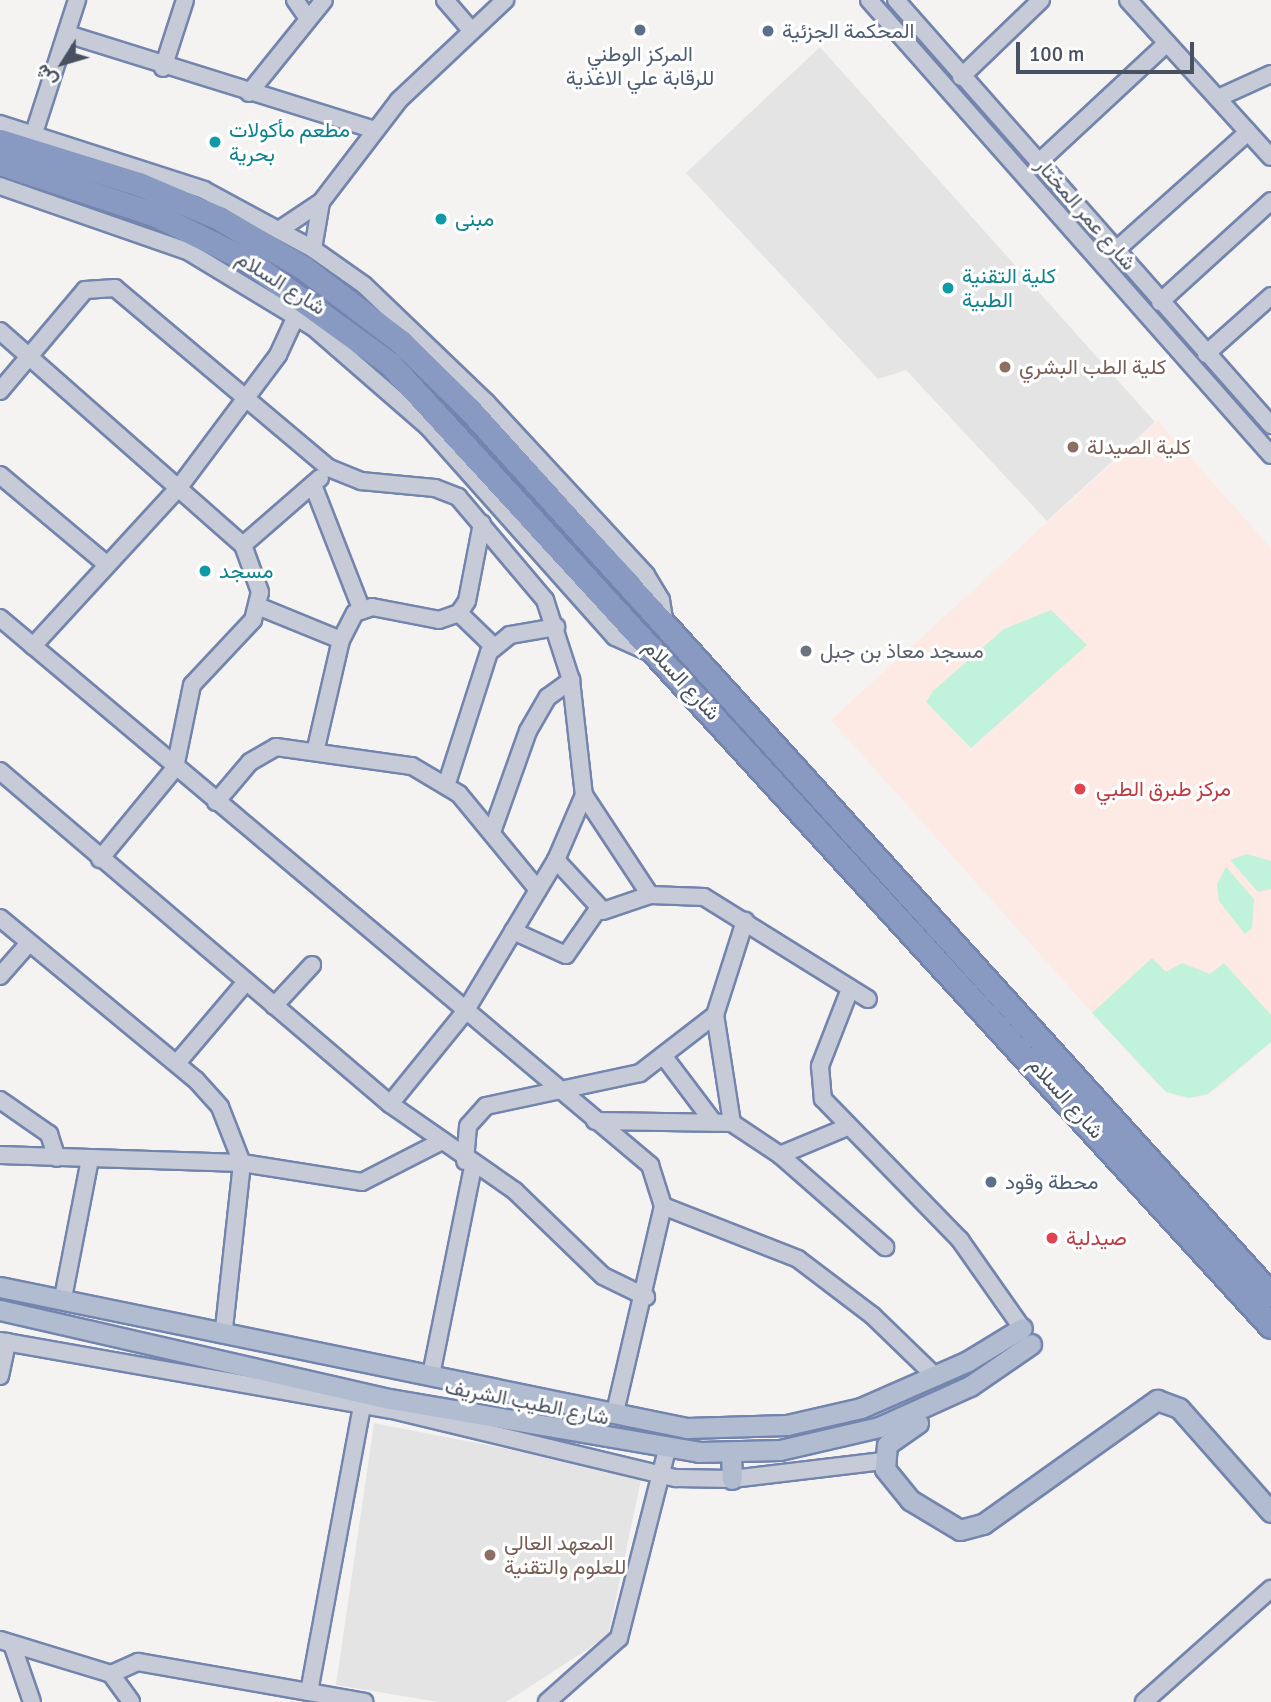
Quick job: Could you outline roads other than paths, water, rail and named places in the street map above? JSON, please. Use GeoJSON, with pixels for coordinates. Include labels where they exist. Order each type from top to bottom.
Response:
{"type":"FeatureCollection","features":[{"type":"Feature","properties":{"kind":"highway","name":"شارع السلام"},"geometry":{"type":"LineString","coordinates":[[0,141],[198,208],[329,285],[444,383],[665,629],[719,704],[1271,1326]]}},
{"type":"Feature","properties":{"kind":"highway","name":"شارع السلام"},"geometry":{"type":"LineString","coordinates":[[0,163],[110,198],[207,239],[355,333],[449,423],[659,657],[719,704],[1271,1295]]}},
{"type":"Feature","properties":{"kind":"main road","name":"شارع الطيب الشريف"},"geometry":{"type":"LineString","coordinates":[[0,1287],[224,1329],[431,1375],[687,1427],[787,1425],[861,1408],[1027,1336]]}},
{"type":"Feature","properties":{"kind":"main road","name":"شارع الطيب الشريف"},"geometry":{"type":"LineString","coordinates":[[0,1310],[424,1406],[667,1450],[731,1453],[847,1437],[946,1398],[1027,1336]]}},
{"type":"Feature","properties":{"kind":"main road"},"geometry":{"type":"LineString","coordinates":[[390,1399],[398,1379],[391,1366]]}},
{"type":"Feature","properties":{"kind":"main road"},"geometry":{"type":"LineString","coordinates":[[424,1406],[420,1388],[431,1375]]}},
{"type":"Feature","properties":{"kind":"main road"},"geometry":{"type":"LineString","coordinates":[[936,1377],[946,1398],[941,1411],[892,1438],[883,1461],[894,1486],[910,1500],[954,1528],[972,1529],[1146,1403],[1163,1400],[1179,1408],[1271,1512]]}},
{"type":"Feature","properties":{"kind":"main road"},"geometry":{"type":"LineString","coordinates":[[731,1453],[732,1479]]}},
{"type":"Feature","properties":{"kind":"street"},"geometry":{"type":"LineString","coordinates":[[34,133],[77,0]]}},
{"type":"Feature","properties":{"kind":"street"},"geometry":{"type":"LineString","coordinates":[[163,68],[185,0]]}},
{"type":"Feature","properties":{"kind":"street"},"geometry":{"type":"LineString","coordinates":[[295,0],[307,16]]}},
{"type":"Feature","properties":{"kind":"street"},"geometry":{"type":"LineString","coordinates":[[250,93],[307,16],[324,0]]}},
{"type":"Feature","properties":{"kind":"street"},"geometry":{"type":"LineString","coordinates":[[445,0],[471,30]]}},
{"type":"Feature","properties":{"kind":"street"},"geometry":{"type":"LineString","coordinates":[[279,230],[321,202],[375,130],[471,30],[505,0]]}},
{"type":"Feature","properties":{"kind":"street","name":"شارع عمر المختار"},"geometry":{"type":"LineString","coordinates":[[869,0],[1271,454]]}},
{"type":"Feature","properties":{"kind":"street","name":"شارع عمر المختار"},"geometry":{"type":"LineString","coordinates":[[896,0],[1271,425]]}},
{"type":"Feature","properties":{"kind":"street"},"geometry":{"type":"LineString","coordinates":[[961,76],[1041,0]]}},
{"type":"Feature","properties":{"kind":"street"},"geometry":{"type":"LineString","coordinates":[[1128,0],[1271,157]]}},
{"type":"Feature","properties":{"kind":"street"},"geometry":{"type":"LineString","coordinates":[[66,34],[163,68],[375,130]]}},
{"type":"Feature","properties":{"kind":"street"},"geometry":{"type":"LineString","coordinates":[[919,55],[933,43]]}},
{"type":"Feature","properties":{"kind":"street"},"geometry":{"type":"LineString","coordinates":[[1038,163],[1167,43]]}},
{"type":"Feature","properties":{"kind":"street"},"geometry":{"type":"LineString","coordinates":[[1218,98],[1271,74]]}},
{"type":"Feature","properties":{"kind":"street"},"geometry":{"type":"LineString","coordinates":[[0,124],[204,190],[313,249],[389,306],[486,402],[652,583],[665,629]]}},
{"type":"Feature","properties":{"kind":"street"},"geometry":{"type":"LineString","coordinates":[[1115,251],[1248,132]]}},
{"type":"Feature","properties":{"kind":"street"},"geometry":{"type":"LineString","coordinates":[[0,186],[178,247],[296,316],[339,346],[428,427],[615,637],[659,657]]}},
{"type":"Feature","properties":{"kind":"street"},"geometry":{"type":"LineString","coordinates":[[1160,302],[1271,201]]}},
{"type":"Feature","properties":{"kind":"street"},"geometry":{"type":"LineString","coordinates":[[313,249],[321,202]]}},
{"type":"Feature","properties":{"kind":"street"},"geometry":{"type":"LineString","coordinates":[[0,391],[85,290],[108,285],[329,468],[360,481],[450,492],[482,523],[540,591],[556,627],[572,680],[584,795],[650,895]]}},
{"type":"Feature","properties":{"kind":"street"},"geometry":{"type":"LineString","coordinates":[[1206,354],[1271,296]]}},
{"type":"Feature","properties":{"kind":"street"},"geometry":{"type":"LineString","coordinates":[[33,646],[180,485],[284,346],[296,316]]}},
{"type":"Feature","properties":{"kind":"street"},"geometry":{"type":"LineString","coordinates":[[0,331],[180,485],[243,545],[255,570],[260,607],[191,685],[175,768],[100,859]]}},
{"type":"Feature","properties":{"kind":"street"},"geometry":{"type":"LineString","coordinates":[[243,545],[329,468]]}},
{"type":"Feature","properties":{"kind":"street"},"geometry":{"type":"LineString","coordinates":[[0,475],[106,564]]}},
{"type":"Feature","properties":{"kind":"street"},"geometry":{"type":"LineString","coordinates":[[313,485],[361,608]]}},
{"type":"Feature","properties":{"kind":"street"},"geometry":{"type":"LineString","coordinates":[[361,608],[439,620],[459,613],[467,601],[482,523]]}},
{"type":"Feature","properties":{"kind":"street"},"geometry":{"type":"LineString","coordinates":[[260,607],[341,640]]}},
{"type":"Feature","properties":{"kind":"street"},"geometry":{"type":"LineString","coordinates":[[316,748],[341,640],[361,608]]}},
{"type":"Feature","properties":{"kind":"street"},"geometry":{"type":"LineString","coordinates":[[459,613],[494,646]]}},
{"type":"Feature","properties":{"kind":"street"},"geometry":{"type":"LineString","coordinates":[[0,618],[464,1013],[650,1165],[663,1206],[646,1297],[615,1413]]}},
{"type":"Feature","properties":{"kind":"street"},"geometry":{"type":"LineString","coordinates":[[447,783],[480,669],[494,646],[518,633],[556,627]]}},
{"type":"Feature","properties":{"kind":"street"},"geometry":{"type":"LineString","coordinates":[[492,832],[532,722],[548,697],[572,680]]}},
{"type":"Feature","properties":{"kind":"street"},"geometry":{"type":"LineString","coordinates":[[216,802],[262,753],[316,748],[412,766],[447,783],[492,832],[538,890]]}},
{"type":"Feature","properties":{"kind":"street"},"geometry":{"type":"LineString","coordinates":[[0,771],[390,1104],[469,1164],[515,1191],[603,1276],[646,1297]]}},
{"type":"Feature","properties":{"kind":"street"},"geometry":{"type":"LineString","coordinates":[[390,1104],[464,1013],[556,860],[584,795]]}},
{"type":"Feature","properties":{"kind":"street"},"geometry":{"type":"LineString","coordinates":[[556,860],[598,909],[612,911],[650,895],[704,897],[867,999]]}},
{"type":"Feature","properties":{"kind":"street"},"geometry":{"type":"LineString","coordinates":[[513,931],[566,955],[598,909]]}},
{"type":"Feature","properties":{"kind":"street"},"geometry":{"type":"LineString","coordinates":[[0,918],[177,1063],[220,1107],[242,1163],[224,1329]]}},
{"type":"Feature","properties":{"kind":"street"},"geometry":{"type":"LineString","coordinates":[[732,1123],[715,1015],[745,921]]}},
{"type":"Feature","properties":{"kind":"street"},"geometry":{"type":"LineString","coordinates":[[0,976],[29,943]]}},
{"type":"Feature","properties":{"kind":"street"},"geometry":{"type":"LineString","coordinates":[[274,1006],[312,965]]}},
{"type":"Feature","properties":{"kind":"street"},"geometry":{"type":"LineString","coordinates":[[177,1063],[246,982]]}},
{"type":"Feature","properties":{"kind":"street"},"geometry":{"type":"LineString","coordinates":[[850,989],[818,1077],[822,1099],[845,1128],[960,1240],[1027,1336]]}},
{"type":"Feature","properties":{"kind":"street"},"geometry":{"type":"LineString","coordinates":[[431,1375],[469,1164],[473,1115],[552,1087],[620,1080],[666,1058],[715,1015]]}},
{"type":"Feature","properties":{"kind":"street"},"geometry":{"type":"LineString","coordinates":[[666,1058],[714,1123]]}},
{"type":"Feature","properties":{"kind":"street"},"geometry":{"type":"LineString","coordinates":[[0,1100],[49,1133],[57,1158]]}},
{"type":"Feature","properties":{"kind":"street"},"geometry":{"type":"LineString","coordinates":[[595,1121],[732,1123],[780,1155],[885,1247]]}},
{"type":"Feature","properties":{"kind":"street"},"geometry":{"type":"LineString","coordinates":[[780,1155],[845,1128]]}},
{"type":"Feature","properties":{"kind":"street"},"geometry":{"type":"LineString","coordinates":[[0,1155],[242,1163],[362,1182],[440,1142]]}},
{"type":"Feature","properties":{"kind":"street"},"geometry":{"type":"LineString","coordinates":[[63,1298],[90,1159]]}},
{"type":"Feature","properties":{"kind":"street"},"geometry":{"type":"LineString","coordinates":[[663,1206],[798,1259],[873,1316],[936,1377]]}},
{"type":"Feature","properties":{"kind":"street"},"geometry":{"type":"LineString","coordinates":[[0,1376],[3,1342],[362,1405],[524,1437],[662,1476],[732,1479],[883,1461]]}},
{"type":"Feature","properties":{"kind":"street"},"geometry":{"type":"LineString","coordinates":[[309,1692],[362,1405]]}},
{"type":"Feature","properties":{"kind":"street"},"geometry":{"type":"LineString","coordinates":[[547,1702],[618,1637],[667,1450]]}},
{"type":"Feature","properties":{"kind":"street"},"geometry":{"type":"LineString","coordinates":[[1145,1702],[1271,1589]]}},
{"type":"Feature","properties":{"kind":"street"},"geometry":{"type":"LineString","coordinates":[[6,1642],[111,1674],[131,1702]]}},
{"type":"Feature","properties":{"kind":"street"},"geometry":{"type":"LineString","coordinates":[[6,1642],[32,1702]]}},
{"type":"Feature","properties":{"kind":"street"},"geometry":{"type":"LineString","coordinates":[[111,1674],[138,1662],[309,1692],[334,1700],[364,1702]]}},
{"type":"Feature","properties":{"kind":"place","name":"المركز الوطني للرقابة علي الاغذية"},"geometry":{"type":"Point","coordinates":[640,30]}},
{"type":"Feature","properties":{"kind":"place","name":"المحكمة الجزئية"},"geometry":{"type":"Point","coordinates":[768,31]}},
{"type":"Feature","properties":{"kind":"place","name":"مطعم مأكولات بحرية"},"geometry":{"type":"Point","coordinates":[215,142]}},
{"type":"Feature","properties":{"kind":"place","name":"مبنى"},"geometry":{"type":"Point","coordinates":[441,219]}},
{"type":"Feature","properties":{"kind":"place","name":"كلية التقنية الطبية"},"geometry":{"type":"Point","coordinates":[948,288]}},
{"type":"Feature","properties":{"kind":"place","name":"كلية الطب البشري"},"geometry":{"type":"Point","coordinates":[1005,367]}},
{"type":"Feature","properties":{"kind":"place","name":"كلية الصيدلة"},"geometry":{"type":"Point","coordinates":[1073,447]}},
{"type":"Feature","properties":{"kind":"place","name":"مسجد"},"geometry":{"type":"Point","coordinates":[205,571]}},
{"type":"Feature","properties":{"kind":"place","name":"مسجد معاذ بن جبل"},"geometry":{"type":"Point","coordinates":[806,651]}},
{"type":"Feature","properties":{"kind":"place","name":"مركز طبرق الطبي"},"geometry":{"type":"Point","coordinates":[1080,789]}},
{"type":"Feature","properties":{"kind":"place","name":"محطة وقود"},"geometry":{"type":"Point","coordinates":[991,1182]}},
{"type":"Feature","properties":{"kind":"place","name":"صيدلية"},"geometry":{"type":"Point","coordinates":[1052,1238]}},
{"type":"Feature","properties":{"kind":"place","name":"المعهد العالي للعلوم والتقنية"},"geometry":{"type":"Point","coordinates":[490,1555]}}]}
